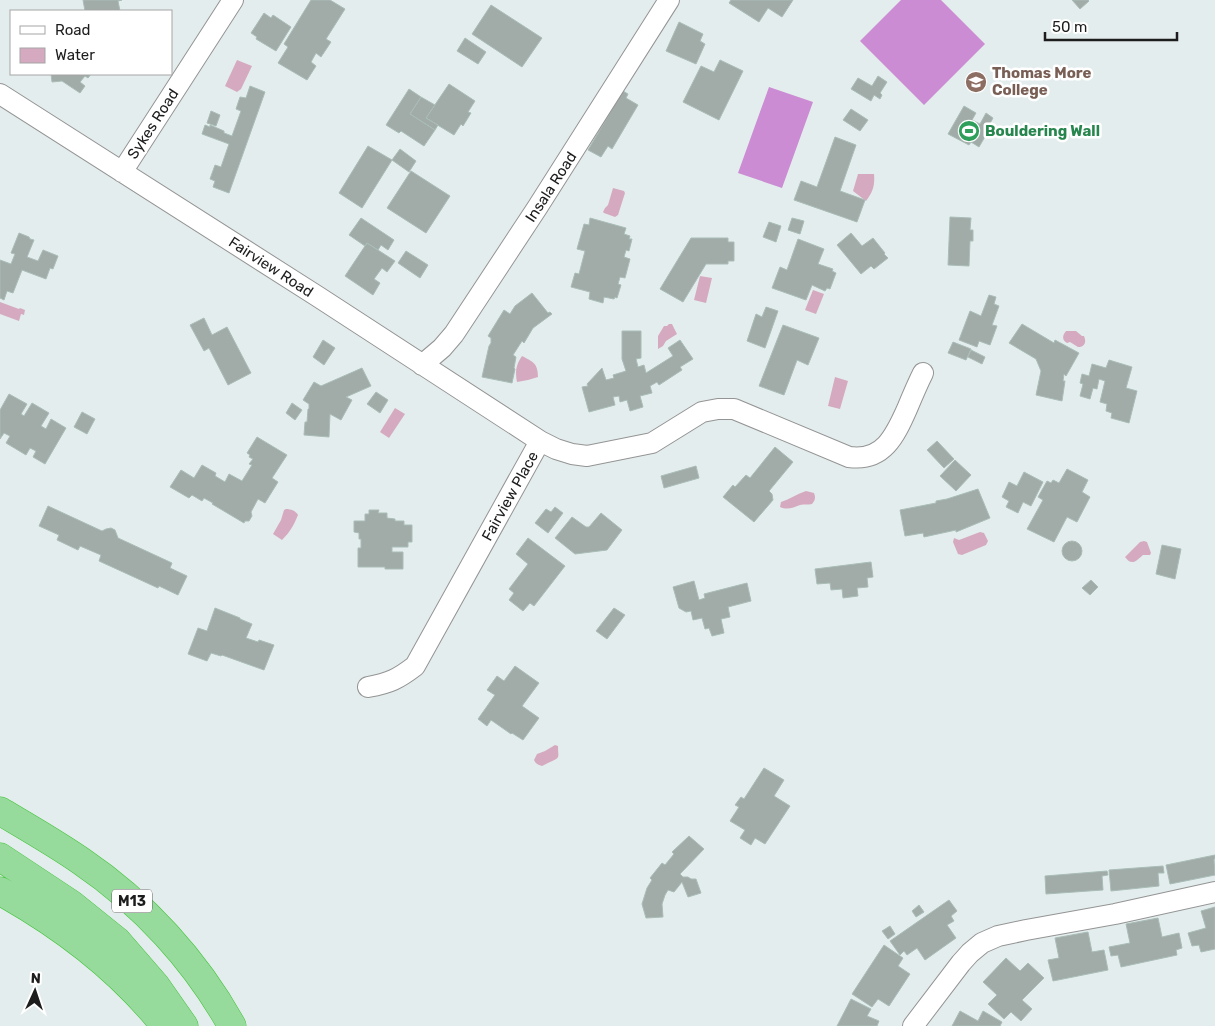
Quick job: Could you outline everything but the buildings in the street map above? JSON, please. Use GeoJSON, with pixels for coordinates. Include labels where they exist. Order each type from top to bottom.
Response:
{"type":"FeatureCollection","features":[{"type":"Feature","properties":{"kind":"highway","name":"M13"},"geometry":{"type":"LineString","coordinates":[[0,811],[82,862],[127,896],[169,938],[198,973],[218,1001],[232,1026]]}},
{"type":"Feature","properties":{"kind":"highway","name":"M13"},"geometry":{"type":"LineString","coordinates":[[0,857],[71,904],[116,941],[156,986],[184,1026]]}},
{"type":"Feature","properties":{"kind":"highway"},"geometry":{"type":"LineString","coordinates":[[0,891],[66,932],[94,953],[148,1005],[165,1026]]}},
{"type":"Feature","properties":{"kind":"street","name":"Sykes Road"},"geometry":{"type":"LineString","coordinates":[[122,172],[233,0]]}},
{"type":"Feature","properties":{"kind":"street","name":"Insala Road"},"geometry":{"type":"LineString","coordinates":[[422,365],[442,348],[454,334],[537,208],[669,0]]}},
{"type":"Feature","properties":{"kind":"street","name":"Fairview Road"},"geometry":{"type":"LineString","coordinates":[[0,94],[540,441]]}},
{"type":"Feature","properties":{"kind":"street","name":"Fairview Place"},"geometry":{"type":"LineString","coordinates":[[368,687],[386,684],[399,678],[415,666],[540,441],[556,449],[587,456],[652,443],[702,412],[734,409],[849,457],[860,458],[878,452],[890,442],[897,431],[923,373]]}},
{"type":"Feature","properties":{"kind":"street"},"geometry":{"type":"LineString","coordinates":[[913,1026],[970,953],[998,936],[1115,914],[1215,892]]}},
{"type":"Feature","properties":{"kind":"shaded area"},"geometry":{"type":"Polygon","coordinates":[[[901,0],[941,0],[985,44],[924,105],[860,41],[901,0]]]}},
{"type":"Feature","properties":{"kind":"shaded area"},"geometry":{"type":"Polygon","coordinates":[[[769,87],[813,102],[782,188],[738,173],[769,87]]]}},
{"type":"Feature","properties":{"kind":"water"},"geometry":{"type":"Polygon","coordinates":[[[237,60],[252,66],[241,89],[237,92],[225,86],[237,60]]]}},
{"type":"Feature","properties":{"kind":"water"},"geometry":{"type":"Polygon","coordinates":[[[858,174],[874,174],[873,188],[866,201],[853,191],[858,174]]]}},
{"type":"Feature","properties":{"kind":"water"},"geometry":{"type":"Polygon","coordinates":[[[613,188],[625,193],[618,215],[615,217],[603,212],[608,205],[613,188]]]}},
{"type":"Feature","properties":{"kind":"water"},"geometry":{"type":"Polygon","coordinates":[[[700,276],[712,278],[706,303],[694,300],[700,276]]]}},
{"type":"Feature","properties":{"kind":"water"},"geometry":{"type":"Polygon","coordinates":[[[813,290],[824,294],[816,314],[805,310],[813,290]]]}},
{"type":"Feature","properties":{"kind":"water"},"geometry":{"type":"Polygon","coordinates":[[[0,302],[25,310],[24,315],[21,314],[19,321],[0,314],[0,302]]]}},
{"type":"Feature","properties":{"kind":"water"},"geometry":{"type":"Polygon","coordinates":[[[672,324],[677,334],[658,349],[658,336],[664,326],[672,324]]]}},
{"type":"Feature","properties":{"kind":"water"},"geometry":{"type":"Polygon","coordinates":[[[1066,331],[1076,331],[1084,336],[1084,344],[1078,347],[1070,342],[1065,342],[1063,338],[1066,331]]]}},
{"type":"Feature","properties":{"kind":"water"},"geometry":{"type":"Polygon","coordinates":[[[522,356],[534,364],[538,377],[517,382],[516,368],[522,356]]]}},
{"type":"Feature","properties":{"kind":"water"},"geometry":{"type":"Polygon","coordinates":[[[835,377],[848,381],[840,409],[828,406],[835,377]]]}},
{"type":"Feature","properties":{"kind":"water"},"geometry":{"type":"Polygon","coordinates":[[[395,408],[405,414],[389,438],[380,432],[395,408]]]}},
{"type":"Feature","properties":{"kind":"water"},"geometry":{"type":"Polygon","coordinates":[[[806,491],[814,493],[815,499],[812,504],[790,508],[780,507],[781,502],[806,491]]]}},
{"type":"Feature","properties":{"kind":"water"},"geometry":{"type":"Polygon","coordinates":[[[286,509],[293,510],[298,515],[292,528],[282,540],[273,534],[286,509]]]}},
{"type":"Feature","properties":{"kind":"water"},"geometry":{"type":"Polygon","coordinates":[[[980,532],[984,533],[988,541],[986,545],[962,555],[958,554],[953,542],[954,538],[959,540],[980,532]]]}},
{"type":"Feature","properties":{"kind":"water"},"geometry":{"type":"Polygon","coordinates":[[[1140,542],[1147,542],[1150,555],[1143,555],[1134,562],[1130,562],[1125,557],[1140,542]]]}},
{"type":"Feature","properties":{"kind":"water"},"geometry":{"type":"Polygon","coordinates":[[[555,745],[558,746],[557,758],[542,766],[538,765],[534,760],[537,754],[555,745]]]}},
{"type":"Feature","properties":{"kind":"place","name":"Thomas More College"},"geometry":{"type":"Point","coordinates":[976,82]}},
{"type":"Feature","properties":{"kind":"place","name":"Bouldering Wall"},"geometry":{"type":"Point","coordinates":[969,131]}}]}
